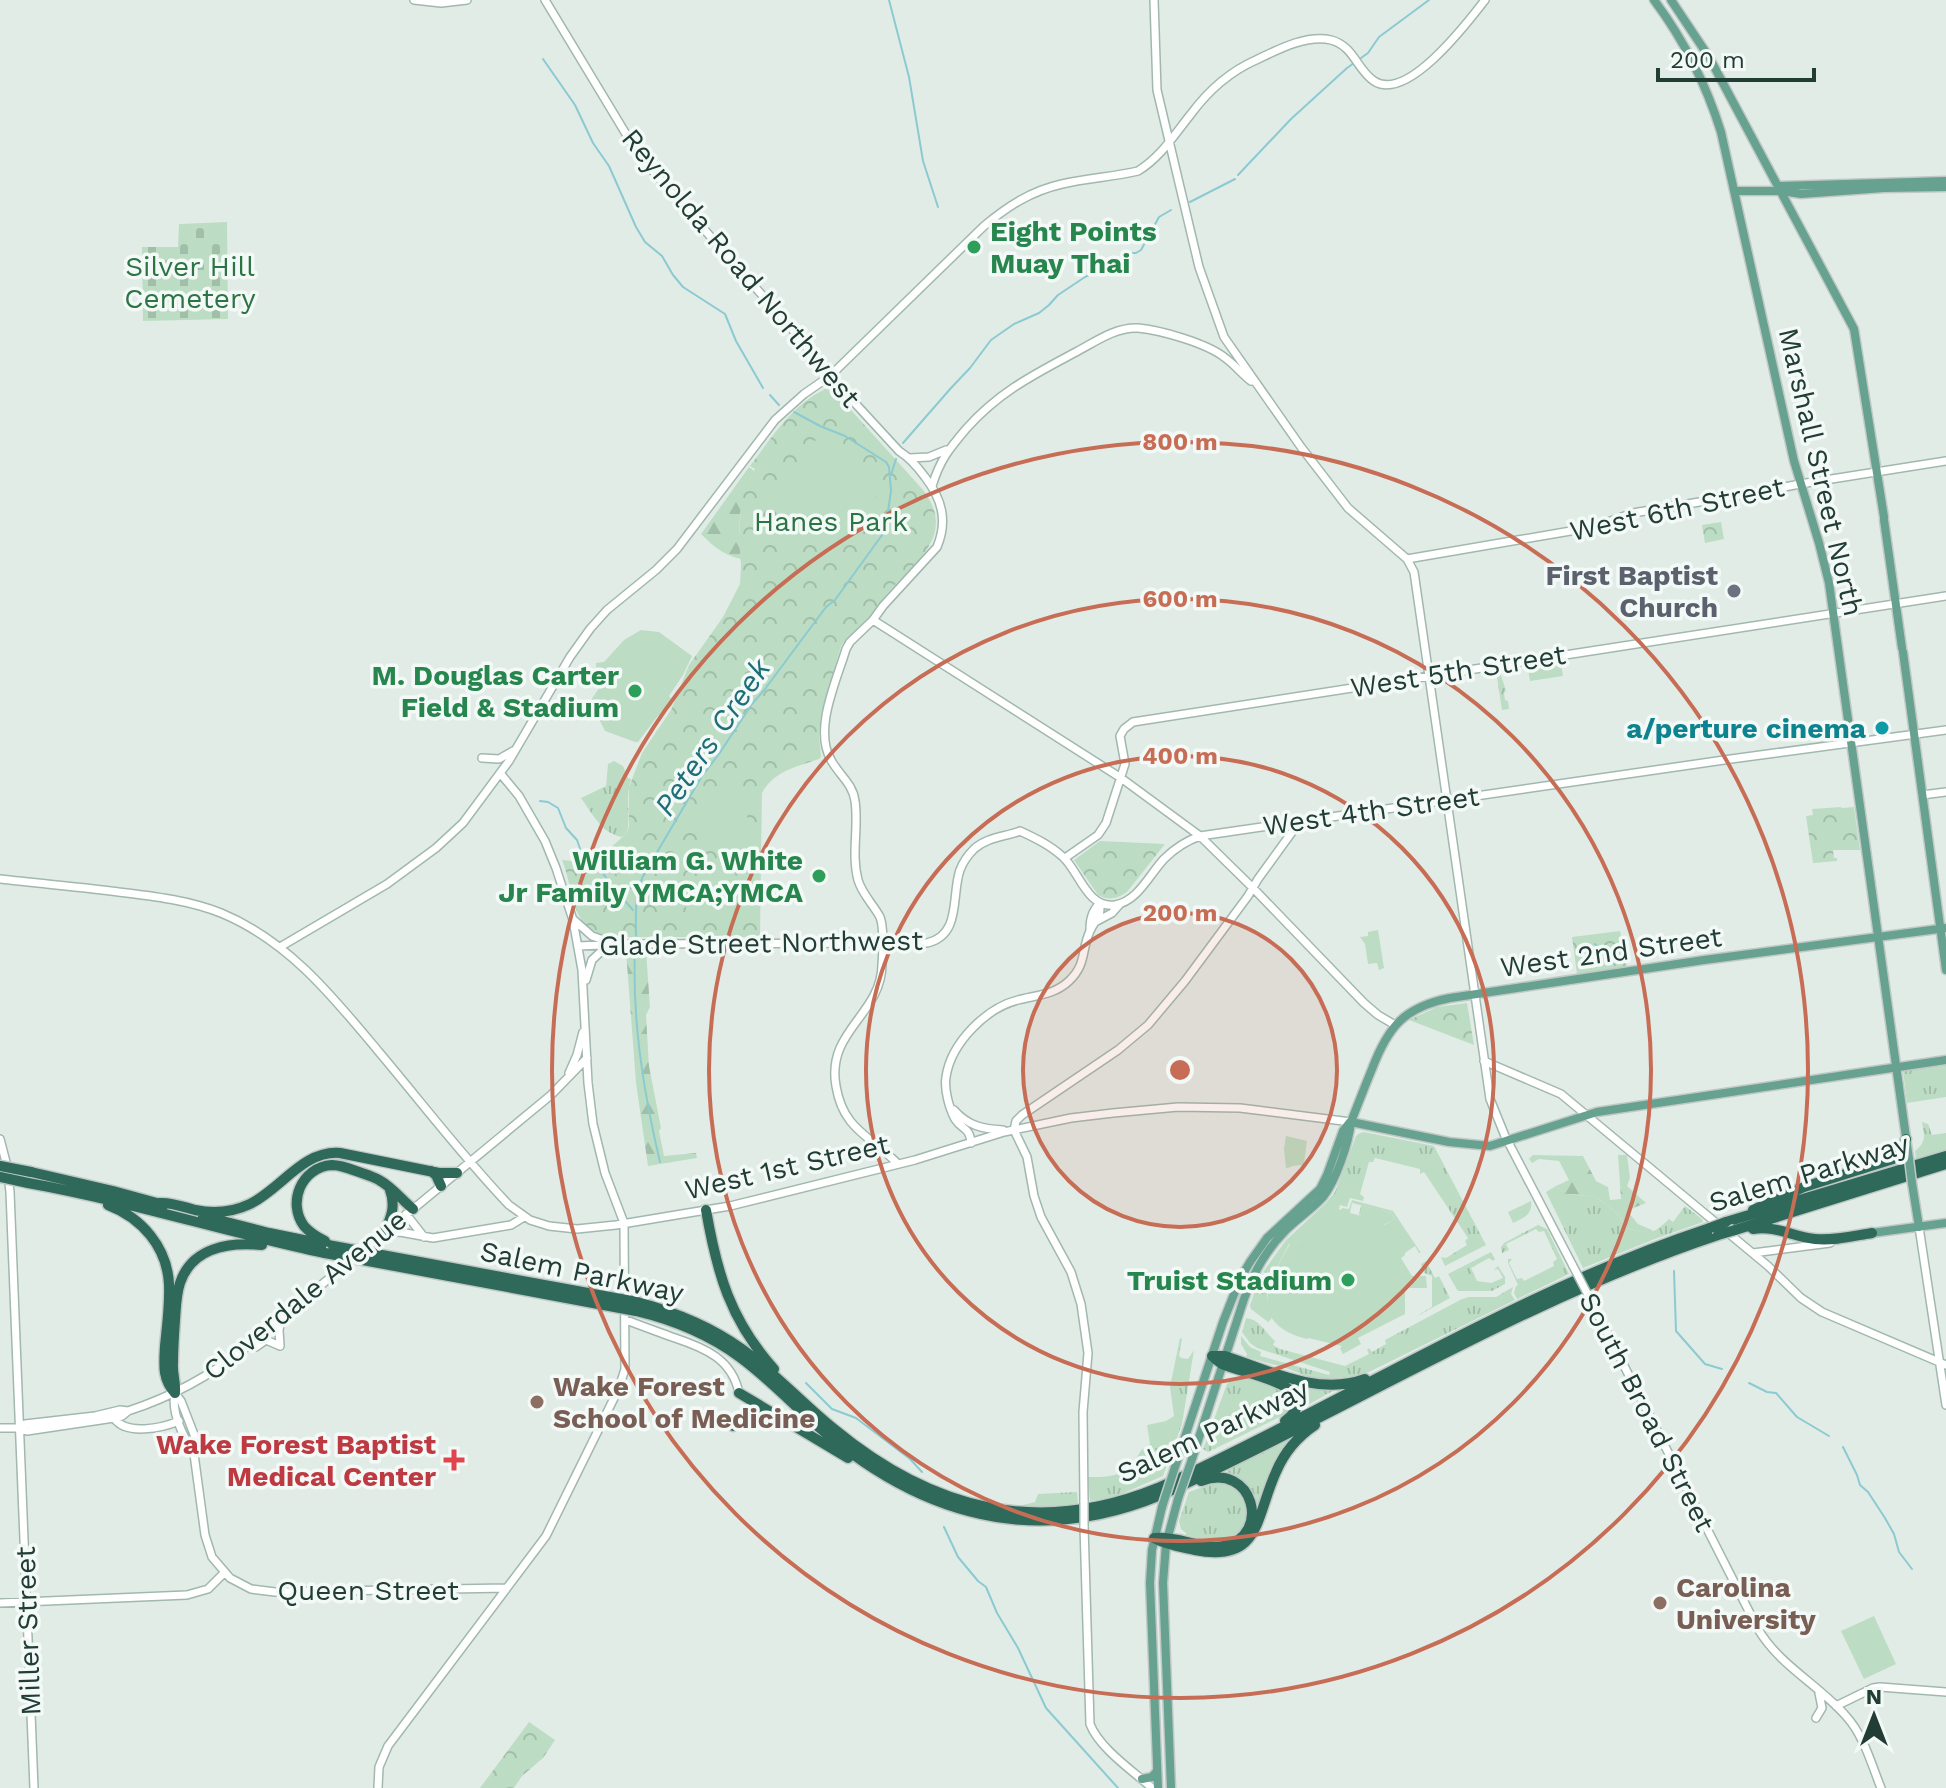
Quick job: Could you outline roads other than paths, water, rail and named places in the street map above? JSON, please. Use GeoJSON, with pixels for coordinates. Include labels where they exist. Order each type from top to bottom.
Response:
{"type":"FeatureCollection","features":[{"type":"Feature","properties":{"kind":"highway"},"geometry":{"type":"LineString","coordinates":[[1733,1224],[1744,1213],[1804,1187],[1893,1159],[1900,1153],[1906,1139]]}},
{"type":"Feature","properties":{"kind":"highway"},"geometry":{"type":"LineString","coordinates":[[159,1203],[206,1212],[237,1209],[260,1198],[309,1159],[330,1152],[457,1173]]}},
{"type":"Feature","properties":{"kind":"highway","name":"Salem Parkway"},"geometry":{"type":"LineString","coordinates":[[637,1307],[690,1328],[727,1349],[843,1447],[878,1471],[942,1503],[1049,1521],[1092,1517],[1177,1494],[1527,1313],[1714,1231],[1946,1156]]}},
{"type":"Feature","properties":{"kind":"highway","name":"Salem Parkway"},"geometry":{"type":"LineString","coordinates":[[1733,1224],[1946,1164]]}},
{"type":"Feature","properties":{"kind":"highway"},"geometry":{"type":"LineString","coordinates":[[175,1393],[173,1364],[178,1292],[182,1278],[194,1261],[212,1249],[235,1244],[262,1245],[316,1255],[329,1249],[302,1224],[296,1202],[298,1191],[307,1177],[321,1168],[336,1165],[375,1178],[389,1188],[410,1212]]}},
{"type":"Feature","properties":{"kind":"highway","name":"Salem Parkway"},"geometry":{"type":"LineString","coordinates":[[0,1166],[31,1180],[239,1234],[680,1315],[719,1334],[755,1359],[848,1441],[895,1471],[976,1509]]}},
{"type":"Feature","properties":{"kind":"highway"},"geometry":{"type":"LineString","coordinates":[[431,1171],[441,1186]]}},
{"type":"Feature","properties":{"kind":"highway","name":"Salem Parkway"},"geometry":{"type":"LineString","coordinates":[[0,1177],[113,1191],[329,1249]]}},
{"type":"Feature","properties":{"kind":"highway"},"geometry":{"type":"LineString","coordinates":[[31,1180],[39,1188],[118,1209],[139,1223],[155,1241],[168,1277],[164,1370],[168,1386],[175,1393]]}},
{"type":"Feature","properties":{"kind":"highway"},"geometry":{"type":"LineString","coordinates":[[384,1233],[393,1209],[389,1188]]}},
{"type":"Feature","properties":{"kind":"highway"},"geometry":{"type":"LineString","coordinates":[[706,1210],[717,1268],[732,1306],[761,1353],[797,1391],[801,1400]]}},
{"type":"Feature","properties":{"kind":"highway"},"geometry":{"type":"LineString","coordinates":[[1733,1224],[1821,1239],[1872,1233]]}},
{"type":"Feature","properties":{"kind":"highway","name":"Salem Parkway"},"geometry":{"type":"LineString","coordinates":[[1004,1515],[1063,1512],[1118,1502],[1170,1482],[1574,1280],[1658,1246],[1714,1231]]}},
{"type":"Feature","properties":{"kind":"highway"},"geometry":{"type":"LineString","coordinates":[[1212,1356],[1306,1383],[1327,1385],[1357,1382],[1392,1367],[1401,1367]]}},
{"type":"Feature","properties":{"kind":"highway"},"geometry":{"type":"LineString","coordinates":[[1224,1360],[1281,1383],[1294,1393],[1297,1403],[1293,1414],[1267,1434]]}},
{"type":"Feature","properties":{"kind":"highway"},"geometry":{"type":"LineString","coordinates":[[739,1393],[892,1484],[903,1490],[916,1491]]}},
{"type":"Feature","properties":{"kind":"highway"},"geometry":{"type":"LineString","coordinates":[[1167,1540],[1218,1553],[1231,1551],[1243,1544],[1255,1530],[1276,1471],[1289,1449],[1308,1430],[1360,1397]]}},
{"type":"Feature","properties":{"kind":"highway"},"geometry":{"type":"LineString","coordinates":[[733,1426],[751,1414],[773,1414]]}},
{"type":"Feature","properties":{"kind":"highway"},"geometry":{"type":"LineString","coordinates":[[1154,1538],[1225,1545],[1242,1536],[1251,1519],[1252,1506],[1248,1494],[1232,1481],[1211,1478],[1177,1494]]}},
{"type":"Feature","properties":{"kind":"main road"},"geometry":{"type":"LineString","coordinates":[[414,0],[441,3],[467,0]]}},
{"type":"Feature","properties":{"kind":"main road","name":"Reynolda Road Northwest"},"geometry":{"type":"LineString","coordinates":[[545,0],[643,160],[830,376],[899,451],[910,458],[932,486]]}},
{"type":"Feature","properties":{"kind":"main road"},"geometry":{"type":"LineString","coordinates":[[1154,0],[1157,90],[1205,287],[1224,337],[1348,508],[1407,559]]}},
{"type":"Feature","properties":{"kind":"main road"},"geometry":{"type":"LineString","coordinates":[[280,947],[387,884],[463,823],[500,773],[590,629],[607,610],[677,549],[775,420],[830,376],[1004,209],[1046,188],[1138,171],[1169,145],[1193,111],[1233,73],[1253,61],[1312,39],[1337,43],[1355,58],[1373,81],[1383,84],[1400,82],[1436,57],[1485,0]]}},
{"type":"Feature","properties":{"kind":"main road","name":"Marshall Street North"},"geometry":{"type":"LineString","coordinates":[[1654,0],[1689,54],[1707,92],[1725,146],[1800,484],[1824,559],[1919,1227]]}},
{"type":"Feature","properties":{"kind":"main road"},"geometry":{"type":"LineString","coordinates":[[1671,0],[1709,57],[1854,329],[1943,928],[1946,970]]}},
{"type":"Feature","properties":{"kind":"main road"},"geometry":{"type":"LineString","coordinates":[[1736,191],[1946,181]]}},
{"type":"Feature","properties":{"kind":"main road"},"geometry":{"type":"LineString","coordinates":[[1780,188],[1801,194],[1946,187]]}},
{"type":"Feature","properties":{"kind":"main road"},"geometry":{"type":"LineString","coordinates":[[1792,213],[1795,200],[1801,194]]}},
{"type":"Feature","properties":{"kind":"main road"},"geometry":{"type":"LineString","coordinates":[[898,1164],[853,1127],[836,1089],[836,1059],[841,1041],[875,995],[881,979],[882,944],[882,922],[857,877],[854,794],[831,761],[824,731],[846,649],[937,547],[942,536],[943,512],[932,486],[938,467],[948,449],[984,410],[1010,389],[1104,337],[1140,328],[1215,351],[1257,385]]}},
{"type":"Feature","properties":{"kind":"main road"},"geometry":{"type":"LineString","coordinates":[[910,458],[929,457],[948,449]]}},
{"type":"Feature","properties":{"kind":"main road","name":"West 6th Street"},"geometry":{"type":"LineString","coordinates":[[1407,559],[1594,527],[1633,513],[1946,461]]}},
{"type":"Feature","properties":{"kind":"main road","name":"South Broad Street"},"geometry":{"type":"LineString","coordinates":[[1407,559],[1414,572],[1484,1061],[1496,1117],[1758,1629],[1774,1653],[1847,1717],[1860,1737],[1881,1788]]}},
{"type":"Feature","properties":{"kind":"main road","name":"West 5th Street"},"geometry":{"type":"LineString","coordinates":[[1065,858],[1098,835],[1106,823],[1125,764],[1120,736],[1128,725],[1140,720],[1946,596]]}},
{"type":"Feature","properties":{"kind":"main road"},"geometry":{"type":"LineString","coordinates":[[873,620],[1121,778],[1200,836],[1364,1003],[1395,1025]]}},
{"type":"Feature","properties":{"kind":"main road","name":"West 4th Street"},"geometry":{"type":"LineString","coordinates":[[1094,921],[1112,913],[1135,894],[1172,852],[1200,836],[1946,730]]}},
{"type":"Feature","properties":{"kind":"main road"},"geometry":{"type":"LineString","coordinates":[[482,758],[499,759],[515,750]]}},
{"type":"Feature","properties":{"kind":"main road"},"geometry":{"type":"LineString","coordinates":[[378,1788],[379,1767],[384,1753],[552,1526],[619,1388],[625,1369],[624,1223],[605,1173],[590,1104],[584,990],[573,920],[545,841],[519,796],[500,773]]}},
{"type":"Feature","properties":{"kind":"main road"},"geometry":{"type":"LineString","coordinates":[[1922,795],[1946,792]]}},
{"type":"Feature","properties":{"kind":"main road"},"geometry":{"type":"LineString","coordinates":[[1152,1788],[1098,1738],[1089,1718],[1083,1414],[1088,1353],[1081,1304],[1071,1272],[1041,1217],[1027,1157],[1014,1130],[1016,1121],[1022,1115],[1118,1050],[1148,1025],[1185,981],[1300,821]]}},
{"type":"Feature","properties":{"kind":"main road","name":"Glade Street Northwest"},"geometry":{"type":"LineString","coordinates":[[578,946],[927,943],[940,938],[953,920],[960,870],[967,858],[985,842],[1020,831],[1048,845],[1065,858]]}},
{"type":"Feature","properties":{"kind":"main road"},"geometry":{"type":"LineString","coordinates":[[1213,849],[1219,833]]}},
{"type":"Feature","properties":{"kind":"main road"},"geometry":{"type":"LineString","coordinates":[[1065,858],[1088,892],[1100,903],[1110,906],[1120,904]]}},
{"type":"Feature","properties":{"kind":"main road","name":"West 1st Street"},"geometry":{"type":"LineString","coordinates":[[0,879],[166,898],[193,904],[238,921],[297,961],[341,1006],[501,1197],[524,1217],[542,1225],[565,1228],[590,1228],[730,1206],[898,1164],[1014,1130],[1079,1116],[1178,1107],[1250,1108],[1486,1146],[1587,1114],[1946,1060]]}},
{"type":"Feature","properties":{"kind":"main road"},"geometry":{"type":"LineString","coordinates":[[1088,892],[1094,921]]}},
{"type":"Feature","properties":{"kind":"main road"},"geometry":{"type":"LineString","coordinates":[[971,1143],[969,1132],[955,1118],[947,1094],[946,1075],[954,1056],[981,1019],[998,1007],[1054,992],[1068,982],[1080,967],[1100,903]]}},
{"type":"Feature","properties":{"kind":"main road"},"geometry":{"type":"LineString","coordinates":[[573,920],[592,936],[624,944]]}},
{"type":"Feature","properties":{"kind":"main road","name":"West 2nd Street"},"geometry":{"type":"LineString","coordinates":[[1351,1122],[1380,1048],[1395,1025],[1422,1005],[1442,999],[1690,962],[1943,928]]}},
{"type":"Feature","properties":{"kind":"main road"},"geometry":{"type":"LineString","coordinates":[[584,990],[592,960],[609,944]]}},
{"type":"Feature","properties":{"kind":"main road"},"geometry":{"type":"LineString","coordinates":[[567,1079],[585,1022]]}},
{"type":"Feature","properties":{"kind":"main road","name":"Cloverdale Avenue"},"geometry":{"type":"LineString","coordinates":[[0,1428],[27,1431],[114,1418],[175,1393],[206,1376],[282,1318],[551,1095],[587,1058]]}},
{"type":"Feature","properties":{"kind":"main road"},"geometry":{"type":"LineString","coordinates":[[1484,1061],[1558,1092],[1753,1253],[1801,1298],[1822,1312],[1943,1364]]}},
{"type":"Feature","properties":{"kind":"main road"},"geometry":{"type":"LineString","coordinates":[[950,1105],[976,1127],[1014,1130]]}},
{"type":"Feature","properties":{"kind":"main road"},"geometry":{"type":"LineString","coordinates":[[1158,1788],[1150,1583],[1154,1538],[1162,1507],[1237,1287],[1250,1262],[1274,1231],[1320,1189],[1343,1131],[1351,1122]]}},
{"type":"Feature","properties":{"kind":"main road"},"geometry":{"type":"LineString","coordinates":[[1171,1788],[1163,1583],[1167,1540],[1177,1494],[1192,1459],[1254,1275],[1280,1237],[1329,1188],[1351,1122]]}},
{"type":"Feature","properties":{"kind":"main road","name":"Miller Street"},"geometry":{"type":"LineString","coordinates":[[0,1139],[10,1192],[34,1788]]}},
{"type":"Feature","properties":{"kind":"main road"},"geometry":{"type":"LineString","coordinates":[[410,1212],[424,1237]]}},
{"type":"Feature","properties":{"kind":"main road"},"geometry":{"type":"LineString","coordinates":[[384,1233],[400,1232],[433,1238],[506,1226],[524,1217]]}},
{"type":"Feature","properties":{"kind":"main road"},"geometry":{"type":"LineString","coordinates":[[1872,1233],[1946,1223]]}},
{"type":"Feature","properties":{"kind":"main road"},"geometry":{"type":"LineString","coordinates":[[1919,1227],[1943,1364],[1946,1405]]}},
{"type":"Feature","properties":{"kind":"main road"},"geometry":{"type":"LineString","coordinates":[[1753,1253],[1885,1233]]}},
{"type":"Feature","properties":{"kind":"main road"},"geometry":{"type":"LineString","coordinates":[[245,1348],[256,1347],[266,1340],[280,1346],[282,1318]]}},
{"type":"Feature","properties":{"kind":"main road"},"geometry":{"type":"LineString","coordinates":[[626,1320],[714,1355],[730,1370],[739,1393]]}},
{"type":"Feature","properties":{"kind":"main road"},"geometry":{"type":"LineString","coordinates":[[175,1393],[173,1404],[194,1454]]}},
{"type":"Feature","properties":{"kind":"main road"},"geometry":{"type":"LineString","coordinates":[[0,1603],[187,1595],[208,1589],[224,1573],[212,1557],[205,1535],[194,1454],[195,1437],[175,1393]]}},
{"type":"Feature","properties":{"kind":"main road"},"geometry":{"type":"LineString","coordinates":[[18,1402],[25,1416],[40,1422]]}},
{"type":"Feature","properties":{"kind":"main road","name":"Cloverdale Avenue"},"geometry":{"type":"LineString","coordinates":[[19,1428],[25,1424],[128,1411]]}},
{"type":"Feature","properties":{"kind":"main road"},"geometry":{"type":"LineString","coordinates":[[114,1418],[118,1425],[133,1428],[154,1428],[179,1421]]}},
{"type":"Feature","properties":{"kind":"main road","name":"Queen Street"},"geometry":{"type":"LineString","coordinates":[[224,1573],[251,1589],[275,1592],[507,1588]]}},
{"type":"Feature","properties":{"kind":"main road"},"geometry":{"type":"LineString","coordinates":[[1836,1706],[1880,1687],[1946,1692]]}},
{"type":"Feature","properties":{"kind":"main road"},"geometry":{"type":"LineString","coordinates":[[1816,1718],[1822,1708],[1819,1691]]}},
{"type":"Feature","properties":{"kind":"main road"},"geometry":{"type":"LineString","coordinates":[[1142,1779],[1152,1777],[1158,1770]]}},
{"type":"Feature","properties":{"kind":"waterway"},"geometry":{"type":"LineString","coordinates":[[889,0],[909,77],[923,161],[938,207]]}},
{"type":"Feature","properties":{"kind":"waterway"},"geometry":{"type":"LineString","coordinates":[[1238,175],[1291,119],[1368,53],[1379,37],[1429,0]]}},
{"type":"Feature","properties":{"kind":"waterway","name":"Peters Creek"},"geometry":{"type":"LineString","coordinates":[[543,59],[575,105],[593,143],[609,166],[645,242],[662,256],[683,287],[725,314],[736,341],[763,388]]}},
{"type":"Feature","properties":{"kind":"waterway"},"geometry":{"type":"LineString","coordinates":[[1190,202],[1235,179]]}},
{"type":"Feature","properties":{"kind":"waterway"},"geometry":{"type":"LineString","coordinates":[[903,443],[991,340],[1014,324],[1039,313],[1058,295],[1085,277],[1127,253],[1141,250],[1159,217],[1171,210]]}},
{"type":"Feature","properties":{"kind":"waterway","name":"Peters Creek"},"geometry":{"type":"LineString","coordinates":[[770,395],[779,405]]}},
{"type":"Feature","properties":{"kind":"waterway","name":"Peters Creek"},"geometry":{"type":"LineString","coordinates":[[636,940],[637,900],[643,876],[702,776],[752,704],[826,607],[835,600],[885,531],[891,491],[886,462],[845,436],[794,412]]}},
{"type":"Feature","properties":{"kind":"waterway"},"geometry":{"type":"LineString","coordinates":[[891,475],[896,459]]}},
{"type":"Feature","properties":{"kind":"waterway"},"geometry":{"type":"LineString","coordinates":[[540,801],[558,808],[583,857],[598,867],[633,910]]}},
{"type":"Feature","properties":{"kind":"waterway"},"geometry":{"type":"LineString","coordinates":[[1595,944],[1615,965]]}},
{"type":"Feature","properties":{"kind":"waterway","name":"Peters Creek"},"geometry":{"type":"LineString","coordinates":[[635,946],[635,1001],[640,1055],[660,1162]]}},
{"type":"Feature","properties":{"kind":"waterway"},"geometry":{"type":"LineString","coordinates":[[1674,1271],[1676,1331],[1705,1364],[1722,1369]]}},
{"type":"Feature","properties":{"kind":"waterway","name":"Peters Creek"},"geometry":{"type":"LineString","coordinates":[[806,1383],[832,1409],[856,1418],[910,1459],[922,1472]]}},
{"type":"Feature","properties":{"kind":"waterway"},"geometry":{"type":"LineString","coordinates":[[1749,1383],[1776,1393],[1797,1417],[1829,1436]]}},
{"type":"Feature","properties":{"kind":"waterway"},"geometry":{"type":"LineString","coordinates":[[1843,1447],[1860,1485],[1885,1518],[1899,1552],[1912,1569]]}},
{"type":"Feature","properties":{"kind":"waterway","name":"Peters Creek"},"geometry":{"type":"LineString","coordinates":[[944,1527],[958,1557],[986,1587],[1046,1708],[1118,1788]]}},
{"type":"Feature","properties":{"kind":"place","name":"Eight Points Muay Thai"},"geometry":{"type":"Point","coordinates":[974,247]}},
{"type":"Feature","properties":{"kind":"place","name":"First Baptist Church"},"geometry":{"type":"Point","coordinates":[1734,591]}},
{"type":"Feature","properties":{"kind":"place","name":"M. Douglas Carter Field & Stadium"},"geometry":{"type":"Point","coordinates":[635,691]}},
{"type":"Feature","properties":{"kind":"place","name":"a/perture cinema"},"geometry":{"type":"Point","coordinates":[1882,728]}},
{"type":"Feature","properties":{"kind":"place","name":"William G. White Jr Family YMCA;YMCA"},"geometry":{"type":"Point","coordinates":[819,876]}},
{"type":"Feature","properties":{"kind":"place","name":"Truist Stadium"},"geometry":{"type":"Point","coordinates":[1348,1280]}},
{"type":"Feature","properties":{"kind":"place","name":"Wake Forest School of Medicine"},"geometry":{"type":"Point","coordinates":[537,1402]}},
{"type":"Feature","properties":{"kind":"place","name":"Wake Forest Baptist Medical Center"},"geometry":{"type":"Point","coordinates":[454,1460]}},
{"type":"Feature","properties":{"kind":"place","name":"Carolina University"},"geometry":{"type":"Point","coordinates":[1660,1603]}},
{"type":"Feature","properties":{"kind":"park label","name":"Silver Hill Cemetery"},"geometry":{"type":"Point","coordinates":[190,282]}},
{"type":"Feature","properties":{"kind":"park label","name":"Hanes Park"},"geometry":{"type":"Point","coordinates":[831,521]}}]}
